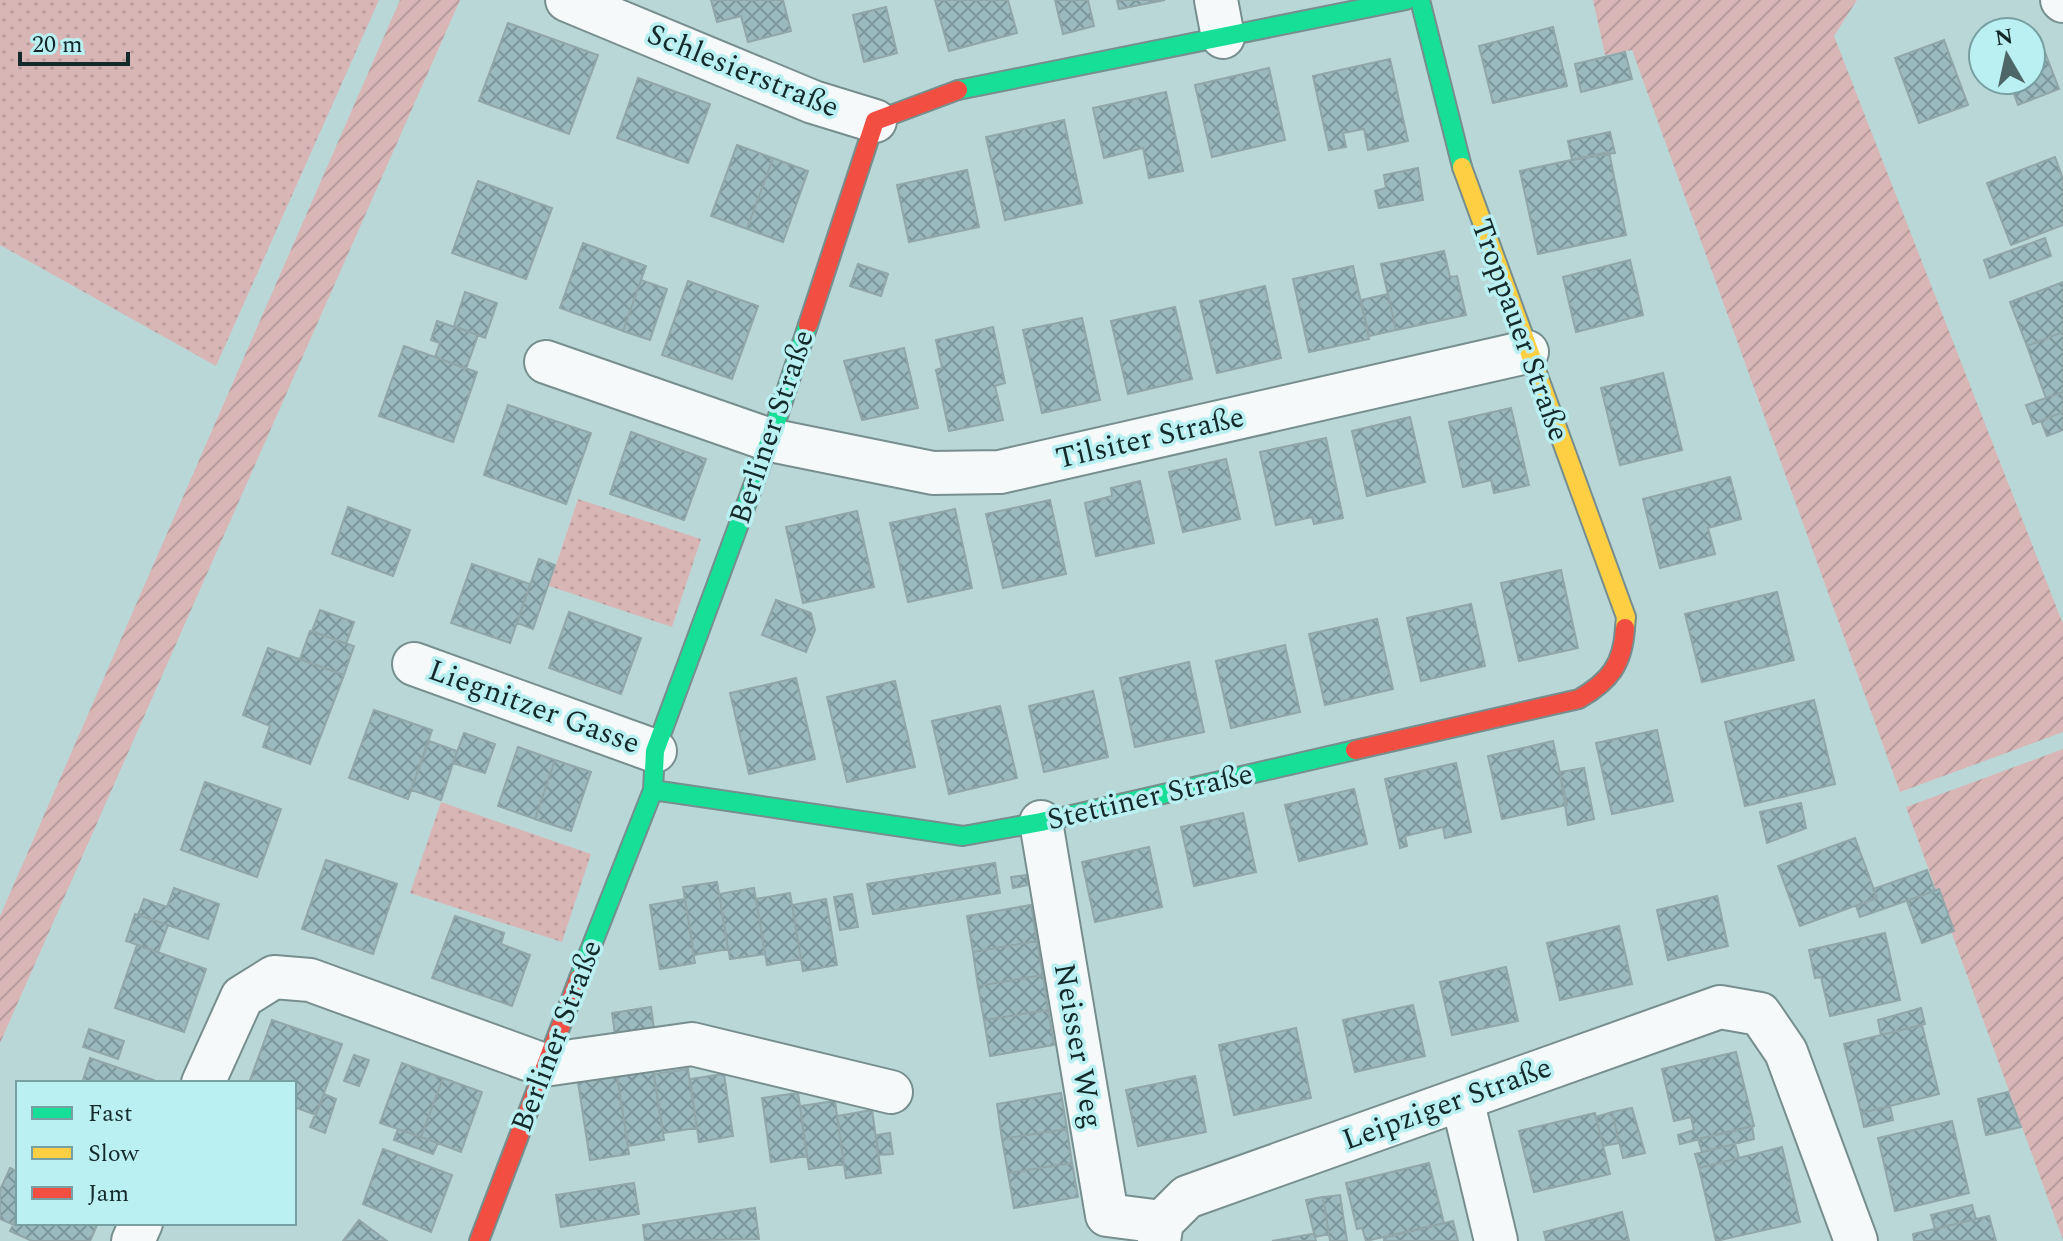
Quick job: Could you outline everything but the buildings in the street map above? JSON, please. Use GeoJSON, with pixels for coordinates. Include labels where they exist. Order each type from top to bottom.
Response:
{"type":"FeatureCollection","features":[{"type":"Feature","properties":{"kind":"street","name":"Schlesierstraße"},"geometry":{"type":"LineString","coordinates":[[567,0],[813,102],[875,121]]}},
{"type":"Feature","properties":{"kind":"street"},"geometry":{"type":"LineString","coordinates":[[875,121],[953,91],[1219,19],[1406,0]]}},
{"type":"Feature","properties":{"kind":"street","name":"Troppauer Straße"},"geometry":{"type":"LineString","coordinates":[[1420,0],[1457,154],[1626,617],[1624,656]]}},
{"type":"Feature","properties":{"kind":"street","name":"Berliner Straße"},"geometry":{"type":"LineString","coordinates":[[484,1240],[544,1065],[654,770],[770,440],[875,121]]}},
{"type":"Feature","properties":{"kind":"street","name":"Tilsiter Straße"},"geometry":{"type":"LineString","coordinates":[[546,362],[770,440],[933,473],[1000,472],[1527,352]]}},
{"type":"Feature","properties":{"kind":"street","name":"Stettiner Straße"},"geometry":{"type":"LineString","coordinates":[[654,770],[963,836],[1041,822],[1579,699],[1608,683],[1624,656]]}},
{"type":"Feature","properties":{"kind":"street","name":"Liegnitzer Gasse"},"geometry":{"type":"LineString","coordinates":[[414,664],[654,770]]}},
{"type":"Feature","properties":{"kind":"street","name":"Neisser Weg"},"geometry":{"type":"LineString","coordinates":[[1041,822],[1107,1215],[1160,1232]]}},
{"type":"Feature","properties":{"kind":"street"},"geometry":{"type":"LineString","coordinates":[[204,1081],[242,997],[274,977],[310,980],[544,1065],[692,1044],[891,1092]]}},
{"type":"Feature","properties":{"kind":"street","name":"Leipziger Straße"},"geometry":{"type":"LineString","coordinates":[[1160,1232],[1187,1197],[1720,1007],[1760,1014],[1786,1052],[1856,1241]]}},
{"type":"Feature","properties":{"kind":"street"},"geometry":{"type":"LineString","coordinates":[[1462,1099],[1496,1241]]}},
{"type":"Feature","properties":{"kind":"shaded area"},"geometry":{"type":"Polygon","coordinates":[[[0,0],[379,0],[216,366],[0,245],[0,0]]]}},
{"type":"Feature","properties":{"kind":"shaded area"},"geometry":{"type":"Polygon","coordinates":[[[400,0],[460,0],[0,1043],[0,916],[400,0]]]}},
{"type":"Feature","properties":{"kind":"shaded area"},"geometry":{"type":"Polygon","coordinates":[[[1593,0],[1857,0],[1834,36],[2063,624],[2063,732],[1900,792],[1632,50],[1605,55],[1593,0]]]}},
{"type":"Feature","properties":{"kind":"shaded area"},"geometry":{"type":"Polygon","coordinates":[[[578,499],[701,539],[672,627],[549,586],[578,499]]]}},
{"type":"Feature","properties":{"kind":"shaded area"},"geometry":{"type":"Polygon","coordinates":[[[2063,749],[2063,1240],[1906,807],[2063,749]]]}},
{"type":"Feature","properties":{"kind":"shaded area"},"geometry":{"type":"Polygon","coordinates":[[[441,802],[591,854],[562,942],[410,893],[441,802]]]}},
{"type":"Feature","properties":{"kind":"traffic: fast"},"geometry":{"type":"LineString","coordinates":[[958,90],[1406,0]]}},
{"type":"Feature","properties":{"kind":"traffic: fast"},"geometry":{"type":"LineString","coordinates":[[1420,0],[1462,167]]}},
{"type":"Feature","properties":{"kind":"traffic: fast"},"geometry":{"type":"LineString","coordinates":[[579,978],[653,790],[655,751],[770,440],[808,325]]}},
{"type":"Feature","properties":{"kind":"traffic: fast"},"geometry":{"type":"LineString","coordinates":[[653,790],[963,836],[1041,822],[1355,750]]}},
{"type":"Feature","properties":{"kind":"traffic: slow"},"geometry":{"type":"LineString","coordinates":[[1462,167],[1626,617],[1625,628]]}},
{"type":"Feature","properties":{"kind":"traffic: jam"},"geometry":{"type":"LineString","coordinates":[[808,325],[875,121],[958,90]]}},
{"type":"Feature","properties":{"kind":"traffic: jam"},"geometry":{"type":"LineString","coordinates":[[1355,750],[1579,699],[1613,670],[1621,652],[1625,628]]}},
{"type":"Feature","properties":{"kind":"traffic: jam"},"geometry":{"type":"LineString","coordinates":[[479,1241],[579,978]]}}]}
